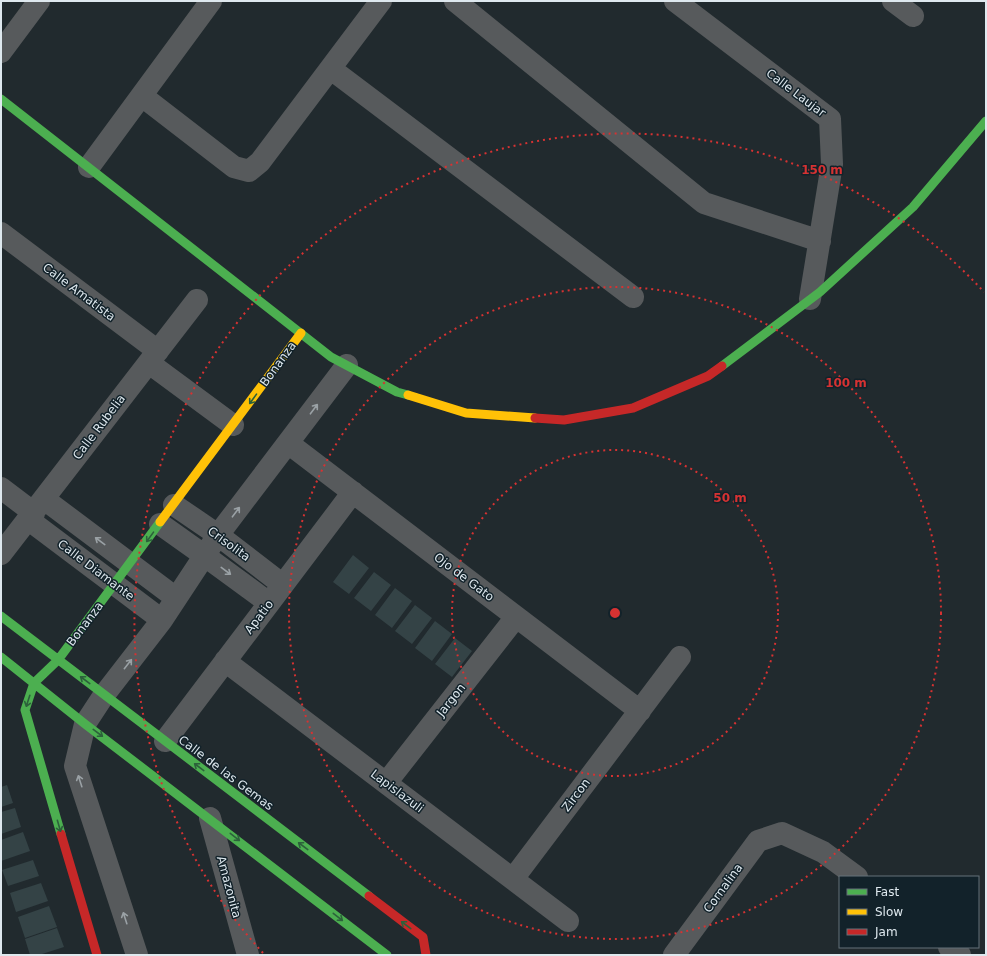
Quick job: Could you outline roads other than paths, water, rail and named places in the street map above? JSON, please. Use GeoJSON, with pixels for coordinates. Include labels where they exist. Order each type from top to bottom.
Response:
{"type":"FeatureCollection","features":[{"type":"Feature","properties":{"kind":"street"},"geometry":{"type":"LineString","coordinates":[[89,167],[211,1]]}},
{"type":"Feature","properties":{"kind":"street"},"geometry":{"type":"LineString","coordinates":[[142,96],[234,167],[249,171],[260,162],[381,1]]}},
{"type":"Feature","properties":{"kind":"street"},"geometry":{"type":"LineString","coordinates":[[455,1],[704,203],[820,241]]}},
{"type":"Feature","properties":{"kind":"street","name":"Calle Laujar"},"geometry":{"type":"LineString","coordinates":[[675,1],[830,119],[832,164],[810,299]]}},
{"type":"Feature","properties":{"kind":"street"},"geometry":{"type":"LineString","coordinates":[[893,1],[913,16]]}},
{"type":"Feature","properties":{"kind":"street"},"geometry":{"type":"LineString","coordinates":[[1,52],[30,4]]}},
{"type":"Feature","properties":{"kind":"street"},"geometry":{"type":"LineString","coordinates":[[331,69],[633,297]]}},
{"type":"Feature","properties":{"kind":"street"},"geometry":{"type":"LineString","coordinates":[[1,99],[330,356],[397,392],[466,413],[564,420],[633,408],[708,376],[820,292],[913,207],[986,121]]}},
{"type":"Feature","properties":{"kind":"street","name":"Calle Amatista"},"geometry":{"type":"LineString","coordinates":[[5,244],[153,357],[233,425]]}},
{"type":"Feature","properties":{"kind":"street","name":"Calle Rubelia"},"geometry":{"type":"LineString","coordinates":[[1,554],[197,300]]}},
{"type":"Feature","properties":{"kind":"street","name":"Bonanza"},"geometry":{"type":"LineString","coordinates":[[98,955],[25,710],[34,683],[58,660],[131,564],[301,333]]}},
{"type":"Feature","properties":{"kind":"street"},"geometry":{"type":"LineString","coordinates":[[137,955],[75,766],[85,724],[104,695],[162,620],[218,535],[347,365]]}},
{"type":"Feature","properties":{"kind":"street","name":"Ojo de Gato"},"geometry":{"type":"LineString","coordinates":[[288,443],[640,711]]}},
{"type":"Feature","properties":{"kind":"street","name":"Calle Diamante"},"geometry":{"type":"LineString","coordinates":[[1,488],[36,510],[131,564],[176,598]]}},
{"type":"Feature","properties":{"kind":"street","name":"Apatio"},"geometry":{"type":"LineString","coordinates":[[165,741],[353,492]]}},
{"type":"Feature","properties":{"kind":"street","name":"Crisolita"},"geometry":{"type":"LineString","coordinates":[[174,505],[218,535],[283,585]]}},
{"type":"Feature","properties":{"kind":"street","name":"Calle Diamante"},"geometry":{"type":"LineString","coordinates":[[36,510],[115,584],[162,620]]}},
{"type":"Feature","properties":{"kind":"street","name":"Crisolita"},"geometry":{"type":"LineString","coordinates":[[160,524],[269,603]]}},
{"type":"Feature","properties":{"kind":"street","name":"Calle de las Gemas"},"geometry":{"type":"LineString","coordinates":[[1,616],[423,937],[426,955]]}},
{"type":"Feature","properties":{"kind":"street","name":"Jargon"},"geometry":{"type":"LineString","coordinates":[[386,783],[516,617]]}},
{"type":"Feature","properties":{"kind":"street","name":"Zircon"},"geometry":{"type":"LineString","coordinates":[[513,880],[680,657]]}},
{"type":"Feature","properties":{"kind":"street"},"geometry":{"type":"LineString","coordinates":[[1,658],[387,955]]}},
{"type":"Feature","properties":{"kind":"street","name":"Lapislazuli"},"geometry":{"type":"LineString","coordinates":[[225,661],[568,921]]}},
{"type":"Feature","properties":{"kind":"street","name":"Amazonita"},"geometry":{"type":"LineString","coordinates":[[210,818],[248,955]]}},
{"type":"Feature","properties":{"kind":"street","name":"Cornalina"},"geometry":{"type":"LineString","coordinates":[[674,955],[758,841],[782,834],[823,852],[856,876]]}},
{"type":"Feature","properties":{"kind":"street"},"geometry":{"type":"LineString","coordinates":[[950,948],[960,955]]}}]}
